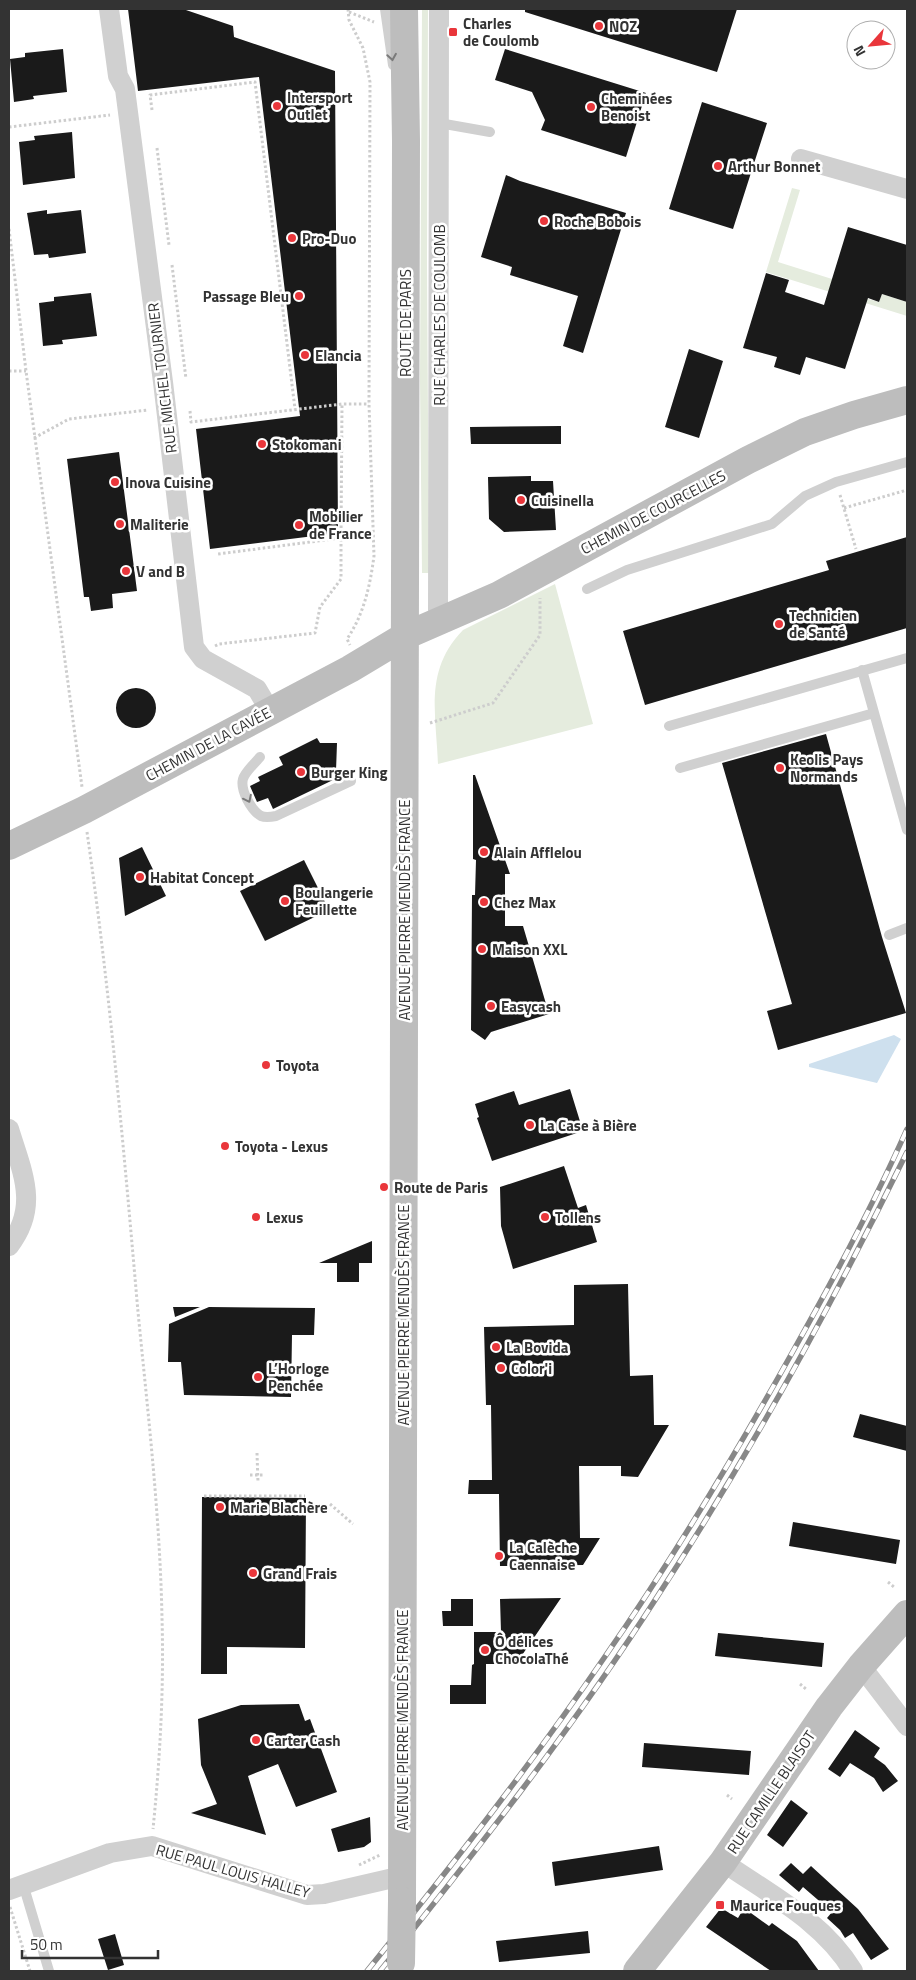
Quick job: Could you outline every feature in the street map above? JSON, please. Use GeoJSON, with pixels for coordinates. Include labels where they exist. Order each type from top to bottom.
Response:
{"type":"FeatureCollection","features":[{"type":"Feature","properties":{"kind":"main road","name":"ROUTE DE PARIS"},"geometry":{"type":"LineString","coordinates":[[395,18],[406,141],[405,636]]}},
{"type":"Feature","properties":{"kind":"main road","name":"CHEMIN DE COURCELLES"},"geometry":{"type":"LineString","coordinates":[[405,636],[499,595],[748,460],[805,432],[854,415],[907,400]]}},
{"type":"Feature","properties":{"kind":"main road","name":"CHEMIN DE LA CAVÉE"},"geometry":{"type":"LineString","coordinates":[[9,846],[59,823],[360,663],[405,636]]}},
{"type":"Feature","properties":{"kind":"main road","name":"AVENUE PIERRE MENDÈS FRANCE"},"geometry":{"type":"LineString","coordinates":[[402,1968],[405,636]]}},
{"type":"Feature","properties":{"kind":"main road","name":"RUE CAMILLE BLAISOT"},"geometry":{"type":"LineString","coordinates":[[637,1971],[723,1862],[829,1707],[861,1666],[907,1614]]}},
{"type":"Feature","properties":{"kind":"street","name":"RUE MICHEL TOURNIER"},"geometry":{"type":"LineString","coordinates":[[108,9],[118,76],[125,89],[162,373],[194,648],[203,659],[257,689],[270,711]]}},
{"type":"Feature","properties":{"kind":"street","name":"RUE CHARLES DE COULOMB"},"geometry":{"type":"LineString","coordinates":[[438,621],[439,9]]}},
{"type":"Feature","properties":{"kind":"street"},"geometry":{"type":"LineString","coordinates":[[801,159],[907,189]]}},
{"type":"Feature","properties":{"kind":"street"},"geometry":{"type":"LineString","coordinates":[[9,1129],[25,1183],[26,1197],[26,1211],[22,1225],[9,1246]]}},
{"type":"Feature","properties":{"kind":"street"},"geometry":{"type":"LineString","coordinates":[[861,1666],[907,1726]]}},
{"type":"Feature","properties":{"kind":"street","name":"RUE PAUL LOUIS HALLEY"},"geometry":{"type":"LineString","coordinates":[[14,1892],[110,1853],[152,1846],[307,1895],[402,1889]]}},
{"type":"Feature","properties":{"kind":"street"},"geometry":{"type":"LineString","coordinates":[[723,1862],[813,1924],[842,1953],[853,1971]]}},
{"type":"Feature","properties":{"kind":"lane"},"geometry":{"type":"LineString","coordinates":[[386,9],[395,18]]}},
{"type":"Feature","properties":{"kind":"lane"},"geometry":{"type":"LineString","coordinates":[[439,123],[490,132]]}},
{"type":"Feature","properties":{"kind":"lane"},"geometry":{"type":"LineString","coordinates":[[587,590],[627,570],[772,524],[805,496],[836,482],[907,462]]}},
{"type":"Feature","properties":{"kind":"lane"},"geometry":{"type":"LineString","coordinates":[[669,726],[907,658]]}},
{"type":"Feature","properties":{"kind":"lane"},"geometry":{"type":"LineString","coordinates":[[862,670],[907,830]]}},
{"type":"Feature","properties":{"kind":"lane"},"geometry":{"type":"LineString","coordinates":[[680,768],[874,713]]}},
{"type":"Feature","properties":{"kind":"lane"},"geometry":{"type":"LineString","coordinates":[[260,757],[243,777],[242,787],[253,809],[261,816],[268,818],[351,781]]}},
{"type":"Feature","properties":{"kind":"lane"},"geometry":{"type":"LineString","coordinates":[[889,935],[907,928]]}},
{"type":"Feature","properties":{"kind":"lane"},"geometry":{"type":"LineString","coordinates":[[14,1892],[49,1971]]}},
{"type":"Feature","properties":{"kind":"path"},"geometry":{"type":"LineString","coordinates":[[360,663],[347,640],[362,613],[374,556],[368,404],[370,82],[363,48],[349,20],[349,10],[395,18]]}},
{"type":"Feature","properties":{"kind":"path"},"geometry":{"type":"LineString","coordinates":[[152,110],[150,95],[255,82],[295,409]]}},
{"type":"Feature","properties":{"kind":"path"},"geometry":{"type":"LineString","coordinates":[[9,127],[116,115]]}},
{"type":"Feature","properties":{"kind":"path"},"geometry":{"type":"LineString","coordinates":[[157,148],[169,245]]}},
{"type":"Feature","properties":{"kind":"path"},"geometry":{"type":"LineString","coordinates":[[9,229],[34,438],[83,795]]}},
{"type":"Feature","properties":{"kind":"path"},"geometry":{"type":"LineString","coordinates":[[172,265],[186,379]]}},
{"type":"Feature","properties":{"kind":"path"},"geometry":{"type":"LineString","coordinates":[[9,371],[26,371]]}},
{"type":"Feature","properties":{"kind":"path"},"geometry":{"type":"LineString","coordinates":[[190,411],[191,422],[342,404],[368,404]]}},
{"type":"Feature","properties":{"kind":"path"},"geometry":{"type":"LineString","coordinates":[[210,649],[219,644],[314,633],[320,607],[341,579],[342,404]]}},
{"type":"Feature","properties":{"kind":"path"},"geometry":{"type":"LineString","coordinates":[[34,438],[69,419],[153,409]]}},
{"type":"Feature","properties":{"kind":"path"},"geometry":{"type":"LineString","coordinates":[[836,482],[856,549]]}},
{"type":"Feature","properties":{"kind":"path"},"geometry":{"type":"LineString","coordinates":[[844,508],[907,490]]}},
{"type":"Feature","properties":{"kind":"path"},"geometry":{"type":"LineString","coordinates":[[218,554],[342,538]]}},
{"type":"Feature","properties":{"kind":"path"},"geometry":{"type":"LineString","coordinates":[[86,825],[96,896],[127,1185],[158,1528],[162,1618],[162,1687],[160,1759],[153,1832]]}},
{"type":"Feature","properties":{"kind":"path"},"geometry":{"type":"LineString","coordinates":[[257,1453],[258,1483]]}},
{"type":"Feature","properties":{"kind":"path"},"geometry":{"type":"LineString","coordinates":[[250,1476],[264,1476]]}},
{"type":"Feature","properties":{"kind":"path"},"geometry":{"type":"LineString","coordinates":[[204,1496],[305,1496]]}},
{"type":"Feature","properties":{"kind":"path"},"geometry":{"type":"LineString","coordinates":[[330,1504],[353,1524]]}},
{"type":"Feature","properties":{"kind":"path"},"geometry":{"type":"LineString","coordinates":[[888,1582],[894,1587]]}},
{"type":"Feature","properties":{"kind":"path"},"geometry":{"type":"LineString","coordinates":[[800,1684],[806,1689]]}},
{"type":"Feature","properties":{"kind":"path"},"geometry":{"type":"LineString","coordinates":[[727,1796],[732,1799]]}},
{"type":"Feature","properties":{"kind":"path"},"geometry":{"type":"LineString","coordinates":[[14,1892],[30,1971]]}},
{"type":"Feature","properties":{"kind":"shaded area"},"geometry":{"type":"Polygon","coordinates":[[[422,9],[428,9],[429,573],[422,573],[420,380],[422,9]]]}},
{"type":"Feature","properties":{"kind":"shaded area"},"geometry":{"type":"Polygon","coordinates":[[[792,188],[800,190],[778,262],[867,290],[865,298],[879,302],[882,294],[907,302],[907,316],[766,272],[792,188]]]}},
{"type":"Feature","properties":{"kind":"shaded area"},"geometry":{"type":"Polygon","coordinates":[[[555,584],[593,724],[438,764],[435,693],[442,661],[451,645],[463,630],[555,584]]]}},
{"type":"Feature","properties":{"kind":"water"},"geometry":{"type":"Polygon","coordinates":[[[894,1035],[901,1039],[877,1083],[809,1067],[809,1064],[894,1035]]]}},
{"type":"Feature","properties":{"kind":"building"},"geometry":{"type":"Polygon","coordinates":[[[128,9],[183,9],[233,26],[234,37],[335,71],[338,533],[210,549],[196,429],[300,416],[259,77],[138,91],[128,9]]]}},
{"type":"Feature","properties":{"kind":"building"},"geometry":{"type":"Polygon","coordinates":[[[525,9],[737,9],[717,72],[525,12],[525,9]]]}},
{"type":"Feature","properties":{"kind":"building"},"geometry":{"type":"Polygon","coordinates":[[[63,49],[67,92],[33,96],[34,99],[14,102],[10,59],[25,57],[25,53],[63,49]]]}},
{"type":"Feature","properties":{"kind":"building","name":"Cheminées Benoist"},"geometry":{"type":"Polygon","coordinates":[[[505,49],[646,93],[626,157],[541,130],[545,120],[532,92],[495,80],[505,49]]]}},
{"type":"Feature","properties":{"kind":"building","name":"Arthur Bonnet"},"geometry":{"type":"Polygon","coordinates":[[[702,102],[767,123],[733,229],[669,209],[702,102]]]}},
{"type":"Feature","properties":{"kind":"building"},"geometry":{"type":"Polygon","coordinates":[[[72,132],[75,178],[23,185],[19,142],[35,140],[34,136],[72,132]]]}},
{"type":"Feature","properties":{"kind":"building"},"geometry":{"type":"Polygon","coordinates":[[[506,175],[626,213],[583,353],[563,346],[578,296],[510,275],[512,267],[481,257],[506,175]]]}},
{"type":"Feature","properties":{"kind":"building"},"geometry":{"type":"Polygon","coordinates":[[[47,210],[47,214],[81,210],[86,253],[49,258],[48,254],[34,255],[27,213],[47,210]]]}},
{"type":"Feature","properties":{"kind":"building"},"geometry":{"type":"Polygon","coordinates":[[[848,227],[907,245],[907,302],[882,294],[879,302],[868,298],[845,369],[806,357],[800,375],[774,367],[777,357],[743,348],[766,273],[789,280],[785,292],[824,305],[848,227]]]}},
{"type":"Feature","properties":{"kind":"building"},"geometry":{"type":"Polygon","coordinates":[[[91,293],[97,336],[62,340],[63,344],[43,346],[39,303],[54,301],[54,297],[91,293]]]}},
{"type":"Feature","properties":{"kind":"building"},"geometry":{"type":"Polygon","coordinates":[[[689,349],[723,361],[699,438],[665,427],[689,349]]]}},
{"type":"Feature","properties":{"kind":"building"},"geometry":{"type":"Polygon","coordinates":[[[561,426],[561,444],[471,444],[470,427],[561,426]]]}},
{"type":"Feature","properties":{"kind":"building"},"geometry":{"type":"Polygon","coordinates":[[[119,452],[137,591],[112,594],[113,608],[91,611],[89,597],[84,597],[67,459],[119,452]]]}},
{"type":"Feature","properties":{"kind":"building","name":"Cuisinella"},"geometry":{"type":"Polygon","coordinates":[[[531,476],[531,481],[553,481],[556,530],[504,532],[489,519],[488,477],[531,476]]]}},
{"type":"Feature","properties":{"kind":"building"},"geometry":{"type":"Polygon","coordinates":[[[907,537],[907,628],[645,705],[623,631],[829,570],[826,561],[907,537]]]}},
{"type":"Feature","properties":{"kind":"building"},"geometry":{"type":"Polygon","coordinates":[[[136,688],[147,691],[153,697],[156,708],[153,719],[147,725],[136,728],[125,725],[119,719],[116,708],[119,697],[125,691],[136,688]]]}},
{"type":"Feature","properties":{"kind":"building"},"geometry":{"type":"Polygon","coordinates":[[[826,734],[882,937],[906,1013],[778,1050],[767,1011],[792,1004],[722,763],[826,734]]]}},
{"type":"Feature","properties":{"kind":"building","name":"Burger King"},"geometry":{"type":"Polygon","coordinates":[[[317,738],[320,743],[337,743],[336,771],[330,774],[333,780],[273,809],[268,798],[257,802],[250,786],[260,781],[258,777],[283,765],[279,757],[317,738]]]}},
{"type":"Feature","properties":{"kind":"building"},"geometry":{"type":"Polygon","coordinates":[[[473,775],[475,775],[510,874],[505,874],[505,926],[523,926],[549,1014],[491,1032],[485,1040],[471,1030],[472,895],[475,895],[476,860],[473,859],[473,775]]]}},
{"type":"Feature","properties":{"kind":"building"},"geometry":{"type":"Polygon","coordinates":[[[142,847],[166,896],[125,916],[119,858],[142,847]]]}},
{"type":"Feature","properties":{"kind":"building","name":"Boulangerie Feuillette"},"geometry":{"type":"Polygon","coordinates":[[[304,860],[329,910],[265,941],[240,891],[304,860]]]}},
{"type":"Feature","properties":{"kind":"building","name":"La Case à Bière"},"geometry":{"type":"Polygon","coordinates":[[[570,1089],[583,1131],[492,1161],[477,1118],[479,1117],[475,1104],[514,1091],[519,1105],[570,1089]]]}},
{"type":"Feature","properties":{"kind":"building","name":"Tollens"},"geometry":{"type":"Polygon","coordinates":[[[564,1166],[578,1208],[586,1205],[597,1242],[513,1269],[501,1226],[500,1187],[564,1166]]]}},
{"type":"Feature","properties":{"kind":"building"},"geometry":{"type":"Polygon","coordinates":[[[372,1241],[372,1263],[359,1263],[359,1282],[337,1282],[337,1263],[319,1263],[372,1241]]]}},
{"type":"Feature","properties":{"kind":"building"},"geometry":{"type":"Polygon","coordinates":[[[628,1284],[630,1376],[653,1375],[654,1425],[669,1425],[638,1477],[621,1476],[621,1466],[579,1466],[580,1538],[600,1538],[583,1565],[500,1566],[499,1494],[468,1494],[469,1480],[492,1480],[491,1405],[486,1405],[484,1327],[574,1325],[574,1285],[628,1284]]]}},
{"type":"Feature","properties":{"kind":"building"},"geometry":{"type":"Polygon","coordinates":[[[173,1307],[200,1307],[175,1317],[173,1307]]]}},
{"type":"Feature","properties":{"kind":"building"},"geometry":{"type":"Polygon","coordinates":[[[209,1307],[315,1308],[314,1335],[292,1335],[291,1397],[184,1395],[181,1362],[168,1362],[169,1324],[209,1307]]]}},
{"type":"Feature","properties":{"kind":"building"},"geometry":{"type":"Polygon","coordinates":[[[860,1414],[907,1426],[907,1451],[853,1437],[860,1414]]]}},
{"type":"Feature","properties":{"kind":"building","name":"Grand Frais"},"geometry":{"type":"Polygon","coordinates":[[[202,1497],[306,1498],[305,1648],[227,1647],[227,1674],[201,1674],[202,1497]]]}},
{"type":"Feature","properties":{"kind":"building"},"geometry":{"type":"Polygon","coordinates":[[[793,1522],[900,1540],[896,1564],[789,1546],[793,1522]]]}},
{"type":"Feature","properties":{"kind":"building"},"geometry":{"type":"Polygon","coordinates":[[[561,1598],[516,1664],[486,1664],[486,1704],[450,1704],[450,1685],[471,1685],[472,1665],[474,1664],[474,1632],[501,1632],[500,1599],[561,1598]]]}},
{"type":"Feature","properties":{"kind":"building"},"geometry":{"type":"Polygon","coordinates":[[[451,1599],[473,1599],[473,1626],[443,1626],[442,1611],[451,1611],[451,1599]]]}},
{"type":"Feature","properties":{"kind":"building"},"geometry":{"type":"Polygon","coordinates":[[[718,1633],[824,1643],[822,1667],[715,1656],[718,1633]]]}},
{"type":"Feature","properties":{"kind":"building","name":"Carter Cash"},"geometry":{"type":"Polygon","coordinates":[[[299,1704],[305,1721],[310,1719],[337,1792],[296,1807],[278,1764],[248,1776],[266,1835],[191,1813],[217,1804],[201,1765],[198,1719],[241,1705],[299,1704]]]}},
{"type":"Feature","properties":{"kind":"building"},"geometry":{"type":"Polygon","coordinates":[[[855,1730],[880,1748],[874,1757],[885,1765],[898,1781],[883,1792],[874,1778],[850,1763],[840,1777],[828,1769],[855,1730]]]}},
{"type":"Feature","properties":{"kind":"building"},"geometry":{"type":"Polygon","coordinates":[[[644,1743],[751,1751],[749,1775],[642,1767],[644,1743]]]}},
{"type":"Feature","properties":{"kind":"building"},"geometry":{"type":"Polygon","coordinates":[[[791,1800],[808,1813],[783,1847],[767,1835],[791,1800]]]}},
{"type":"Feature","properties":{"kind":"building"},"geometry":{"type":"Polygon","coordinates":[[[370,1817],[371,1842],[364,1847],[338,1852],[331,1829],[370,1817]]]}},
{"type":"Feature","properties":{"kind":"building"},"geometry":{"type":"Polygon","coordinates":[[[659,1846],[663,1870],[555,1886],[552,1862],[659,1846]]]}},
{"type":"Feature","properties":{"kind":"building"},"geometry":{"type":"Polygon","coordinates":[[[791,1863],[803,1874],[811,1866],[858,1909],[889,1949],[871,1960],[853,1933],[845,1938],[840,1930],[827,1918],[832,1912],[803,1887],[799,1892],[779,1875],[791,1863]]]}},
{"type":"Feature","properties":{"kind":"building"},"geometry":{"type":"Polygon","coordinates":[[[721,1908],[738,1918],[744,1908],[769,1926],[772,1923],[797,1941],[819,1971],[771,1971],[706,1927],[721,1908]]]}},
{"type":"Feature","properties":{"kind":"building"},"geometry":{"type":"Polygon","coordinates":[[[588,1931],[590,1953],[499,1962],[496,1941],[588,1931]]]}},
{"type":"Feature","properties":{"kind":"building"},"geometry":{"type":"Polygon","coordinates":[[[115,1934],[124,1965],[108,1970],[98,1939],[115,1934]]]}},
{"type":"Feature","properties":{"kind":"railway"},"geometry":{"type":"LineString","coordinates":[[367,1971],[459,1856],[518,1778],[576,1698],[654,1584],[725,1469],[807,1326],[866,1214],[907,1129]]}},
{"type":"Feature","properties":{"kind":"railway"},"geometry":{"type":"LineString","coordinates":[[380,1971],[488,1834],[558,1741],[657,1597],[725,1489],[789,1378],[879,1209],[907,1152]]}},
{"type":"Feature","properties":{"kind":"place","name":"NOZ"},"geometry":{"type":"Point","coordinates":[599,26]}},
{"type":"Feature","properties":{"kind":"place","name":"Charles de Coulomb"},"geometry":{"type":"Point","coordinates":[453,32]}},
{"type":"Feature","properties":{"kind":"place","name":"Intersport Outlet"},"geometry":{"type":"Point","coordinates":[277,106]}},
{"type":"Feature","properties":{"kind":"place","name":"Cheminées Benoist"},"geometry":{"type":"Point","coordinates":[591,107]}},
{"type":"Feature","properties":{"kind":"place","name":"Arthur Bonnet"},"geometry":{"type":"Point","coordinates":[718,166]}},
{"type":"Feature","properties":{"kind":"place","name":"Roche Bobois"},"geometry":{"type":"Point","coordinates":[544,221]}},
{"type":"Feature","properties":{"kind":"place","name":"Pro-Duo"},"geometry":{"type":"Point","coordinates":[292,238]}},
{"type":"Feature","properties":{"kind":"place","name":"Passage Bleu"},"geometry":{"type":"Point","coordinates":[299,296]}},
{"type":"Feature","properties":{"kind":"place","name":"Elancia"},"geometry":{"type":"Point","coordinates":[305,355]}},
{"type":"Feature","properties":{"kind":"place","name":"Stokomani"},"geometry":{"type":"Point","coordinates":[262,444]}},
{"type":"Feature","properties":{"kind":"place","name":"Inova Cuisine"},"geometry":{"type":"Point","coordinates":[115,482]}},
{"type":"Feature","properties":{"kind":"place","name":"Cuisinella"},"geometry":{"type":"Point","coordinates":[521,500]}},
{"type":"Feature","properties":{"kind":"place","name":"Maliterie"},"geometry":{"type":"Point","coordinates":[120,524]}},
{"type":"Feature","properties":{"kind":"place","name":"Mobilier de France"},"geometry":{"type":"Point","coordinates":[299,525]}},
{"type":"Feature","properties":{"kind":"place","name":"V and B"},"geometry":{"type":"Point","coordinates":[126,571]}},
{"type":"Feature","properties":{"kind":"place","name":"Technicien de Santé"},"geometry":{"type":"Point","coordinates":[779,624]}},
{"type":"Feature","properties":{"kind":"place","name":"Keolis Pays Normands"},"geometry":{"type":"Point","coordinates":[780,768]}},
{"type":"Feature","properties":{"kind":"place","name":"Burger King"},"geometry":{"type":"Point","coordinates":[301,772]}},
{"type":"Feature","properties":{"kind":"place","name":"Alain Afflelou"},"geometry":{"type":"Point","coordinates":[484,852]}},
{"type":"Feature","properties":{"kind":"place","name":"Habitat Concept"},"geometry":{"type":"Point","coordinates":[140,877]}},
{"type":"Feature","properties":{"kind":"place","name":"Boulangerie Feuillette"},"geometry":{"type":"Point","coordinates":[285,901]}},
{"type":"Feature","properties":{"kind":"place","name":"Chez Max"},"geometry":{"type":"Point","coordinates":[484,902]}},
{"type":"Feature","properties":{"kind":"place","name":"Maison XXL"},"geometry":{"type":"Point","coordinates":[482,949]}},
{"type":"Feature","properties":{"kind":"place","name":"Easycash"},"geometry":{"type":"Point","coordinates":[491,1006]}},
{"type":"Feature","properties":{"kind":"place","name":"Toyota"},"geometry":{"type":"Point","coordinates":[266,1065]}},
{"type":"Feature","properties":{"kind":"place","name":"La Case à Bière"},"geometry":{"type":"Point","coordinates":[530,1125]}},
{"type":"Feature","properties":{"kind":"place","name":"Toyota - Lexus"},"geometry":{"type":"Point","coordinates":[225,1146]}},
{"type":"Feature","properties":{"kind":"place","name":"Route de Paris"},"geometry":{"type":"Point","coordinates":[384,1187]}},
{"type":"Feature","properties":{"kind":"place","name":"Lexus"},"geometry":{"type":"Point","coordinates":[256,1217]}},
{"type":"Feature","properties":{"kind":"place","name":"Tollens"},"geometry":{"type":"Point","coordinates":[545,1217]}},
{"type":"Feature","properties":{"kind":"place","name":"La Bovida"},"geometry":{"type":"Point","coordinates":[496,1347]}},
{"type":"Feature","properties":{"kind":"place","name":"Color'i"},"geometry":{"type":"Point","coordinates":[501,1368]}},
{"type":"Feature","properties":{"kind":"place","name":"L’Horloge Penchée"},"geometry":{"type":"Point","coordinates":[258,1377]}},
{"type":"Feature","properties":{"kind":"place","name":"Marie Blachère"},"geometry":{"type":"Point","coordinates":[220,1507]}},
{"type":"Feature","properties":{"kind":"place","name":"La Calèche Caennaise"},"geometry":{"type":"Point","coordinates":[499,1556]}},
{"type":"Feature","properties":{"kind":"place","name":"Grand Frais"},"geometry":{"type":"Point","coordinates":[253,1573]}},
{"type":"Feature","properties":{"kind":"place","name":"Ô délices ChocolaThé"},"geometry":{"type":"Point","coordinates":[485,1650]}},
{"type":"Feature","properties":{"kind":"place","name":"Carter Cash"},"geometry":{"type":"Point","coordinates":[256,1740]}},
{"type":"Feature","properties":{"kind":"place","name":"Maurice Fouques"},"geometry":{"type":"Point","coordinates":[720,1905]}}]}
